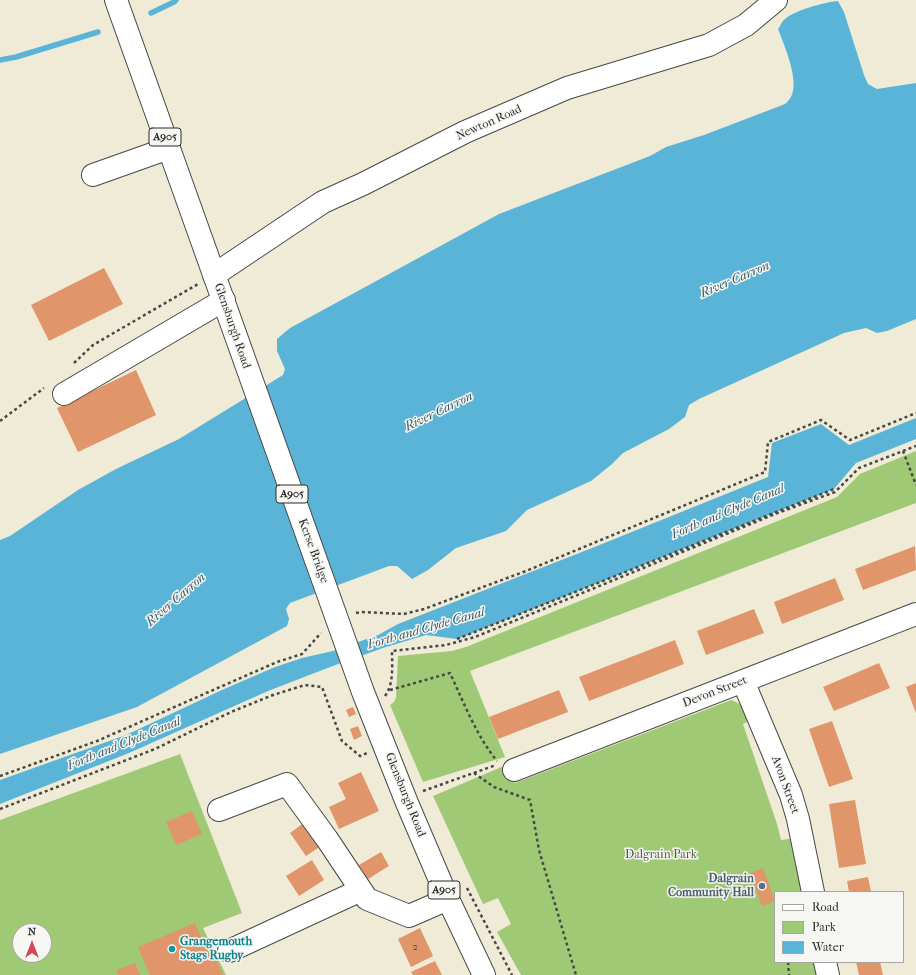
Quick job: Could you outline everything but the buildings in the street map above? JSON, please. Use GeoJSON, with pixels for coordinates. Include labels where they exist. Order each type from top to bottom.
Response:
{"type":"FeatureCollection","features":[{"type":"Feature","properties":{"kind":"street","name":"A905"},"geometry":{"type":"LineString","coordinates":[[116,0],[214,275]]}},
{"type":"Feature","properties":{"kind":"street","name":"Newton Road"},"geometry":{"type":"LineString","coordinates":[[214,275],[323,202],[363,184],[465,132],[567,88],[708,45],[746,25],[776,0]]}},
{"type":"Feature","properties":{"kind":"street"},"geometry":{"type":"LineString","coordinates":[[93,175],[169,148]]}},
{"type":"Feature","properties":{"kind":"street","name":"Glensburgh Road"},"geometry":{"type":"LineString","coordinates":[[214,275],[250,376]]}},
{"type":"Feature","properties":{"kind":"street"},"geometry":{"type":"LineString","coordinates":[[57,389],[224,300]]}},
{"type":"Feature","properties":{"kind":"street","name":"Kerse Bridge"},"geometry":{"type":"LineString","coordinates":[[250,376],[342,620]]}},
{"type":"Feature","properties":{"kind":"street","name":"Devon Street"},"geometry":{"type":"LineString","coordinates":[[507,767],[743,681],[916,614]]}},
{"type":"Feature","properties":{"kind":"street","name":"Glensburgh Road"},"geometry":{"type":"LineString","coordinates":[[342,620],[373,696],[407,803],[448,899],[484,975]]}},
{"type":"Feature","properties":{"kind":"street","name":"Avon Street"},"geometry":{"type":"LineString","coordinates":[[743,681],[791,795],[798,819],[813,891]]}},
{"type":"Feature","properties":{"kind":"street"},"geometry":{"type":"LineString","coordinates":[[219,810],[287,784],[327,839],[367,899],[409,916],[448,899]]}},
{"type":"Feature","properties":{"kind":"street"},"geometry":{"type":"LineString","coordinates":[[229,951],[361,890]]}},
{"type":"Feature","properties":{"kind":"street"},"geometry":{"type":"LineString","coordinates":[[825,963],[828,975]]}},
{"type":"Feature","properties":{"kind":"path"},"geometry":{"type":"LineString","coordinates":[[73,364],[93,345],[214,275]]}},
{"type":"Feature","properties":{"kind":"path"},"geometry":{"type":"LineString","coordinates":[[0,421],[57,389]]}},
{"type":"Feature","properties":{"kind":"path"},"geometry":{"type":"LineString","coordinates":[[0,776],[97,741],[277,662],[302,654],[331,622],[342,620],[362,612],[404,614],[424,609],[526,571],[764,472],[768,442],[821,420],[850,440],[916,413]]}},
{"type":"Feature","properties":{"kind":"path"},"geometry":{"type":"LineString","coordinates":[[390,690],[392,675],[392,651],[446,646],[475,637],[775,514],[835,492],[858,468],[916,446]]}},
{"type":"Feature","properties":{"kind":"path"},"geometry":{"type":"LineString","coordinates":[[904,451],[916,486]]}},
{"type":"Feature","properties":{"kind":"path"},"geometry":{"type":"LineString","coordinates":[[457,639],[834,489]]}},
{"type":"Feature","properties":{"kind":"path"},"geometry":{"type":"LineString","coordinates":[[373,696],[450,672],[488,750],[507,767]]}},
{"type":"Feature","properties":{"kind":"path"},"geometry":{"type":"LineString","coordinates":[[0,809],[155,749],[231,712],[273,695],[305,685],[322,687],[342,741],[360,756],[372,751]]}},
{"type":"Feature","properties":{"kind":"path"},"geometry":{"type":"LineString","coordinates":[[419,786],[421,792],[474,772],[507,767]]}},
{"type":"Feature","properties":{"kind":"path"},"geometry":{"type":"LineString","coordinates":[[474,772],[494,787],[530,800],[539,850],[572,967],[576,975]]}},
{"type":"Feature","properties":{"kind":"path"},"geometry":{"type":"LineString","coordinates":[[466,887],[512,975]]}},
{"type":"Feature","properties":{"kind":"path"},"geometry":{"type":"LineString","coordinates":[[788,963],[789,975]]}},
{"type":"Feature","properties":{"kind":"green space"},"geometry":{"type":"Polygon","coordinates":[[[916,451],[916,503],[470,671],[505,757],[423,782],[390,705],[396,698],[398,656],[452,651],[466,647],[837,497],[860,474],[916,451]]]}},
{"type":"Feature","properties":{"kind":"green space","name":"Dalgrain Park"},"geometry":{"type":"Polygon","coordinates":[[[731,700],[740,704],[755,718],[743,724],[781,840],[795,838],[803,891],[774,891],[774,963],[815,963],[817,975],[521,975],[497,932],[511,924],[498,898],[483,904],[433,796],[504,766],[515,783],[731,700]]]}},
{"type":"Feature","properties":{"kind":"green space"},"geometry":{"type":"Polygon","coordinates":[[[180,754],[242,913],[203,928],[226,975],[0,975],[0,820],[180,754]]]}},
{"type":"Feature","properties":{"kind":"water","name":"River Carron"},"geometry":{"type":"Polygon","coordinates":[[[838,1],[844,12],[868,84],[877,89],[916,83],[916,319],[887,331],[877,333],[866,328],[844,333],[699,399],[689,405],[685,417],[669,429],[623,453],[591,481],[527,510],[506,531],[456,548],[428,570],[412,579],[397,566],[389,566],[290,603],[286,609],[289,619],[287,626],[137,707],[0,754],[0,540],[10,536],[78,490],[116,469],[179,439],[283,375],[285,369],[277,351],[277,339],[290,328],[499,214],[650,156],[666,147],[704,135],[786,103],[792,95],[794,86],[793,76],[788,55],[778,29],[787,17],[793,14],[817,5],[838,1]]]}},
{"type":"Feature","properties":{"kind":"water","name":"Forth and Clyde Canal"},"geometry":{"type":"Polygon","coordinates":[[[916,418],[916,439],[856,463],[834,489],[457,639],[426,635],[338,664],[268,691],[129,753],[0,804],[0,780],[126,735],[275,667],[302,658],[333,651],[378,635],[398,624],[768,477],[772,443],[821,424],[849,445],[916,418]]]}},
{"type":"Feature","properties":{"kind":"waterway"},"geometry":{"type":"LineString","coordinates":[[151,13],[176,0]]}},
{"type":"Feature","properties":{"kind":"waterway"},"geometry":{"type":"LineString","coordinates":[[0,60],[16,57],[98,32]]}},
{"type":"Feature","properties":{"kind":"place","name":"Dalgrain Community Hall"},"geometry":{"type":"Point","coordinates":[762,886]}},
{"type":"Feature","properties":{"kind":"place","name":"Grangemouth Stags Rugby"},"geometry":{"type":"Point","coordinates":[172,949]}}]}
